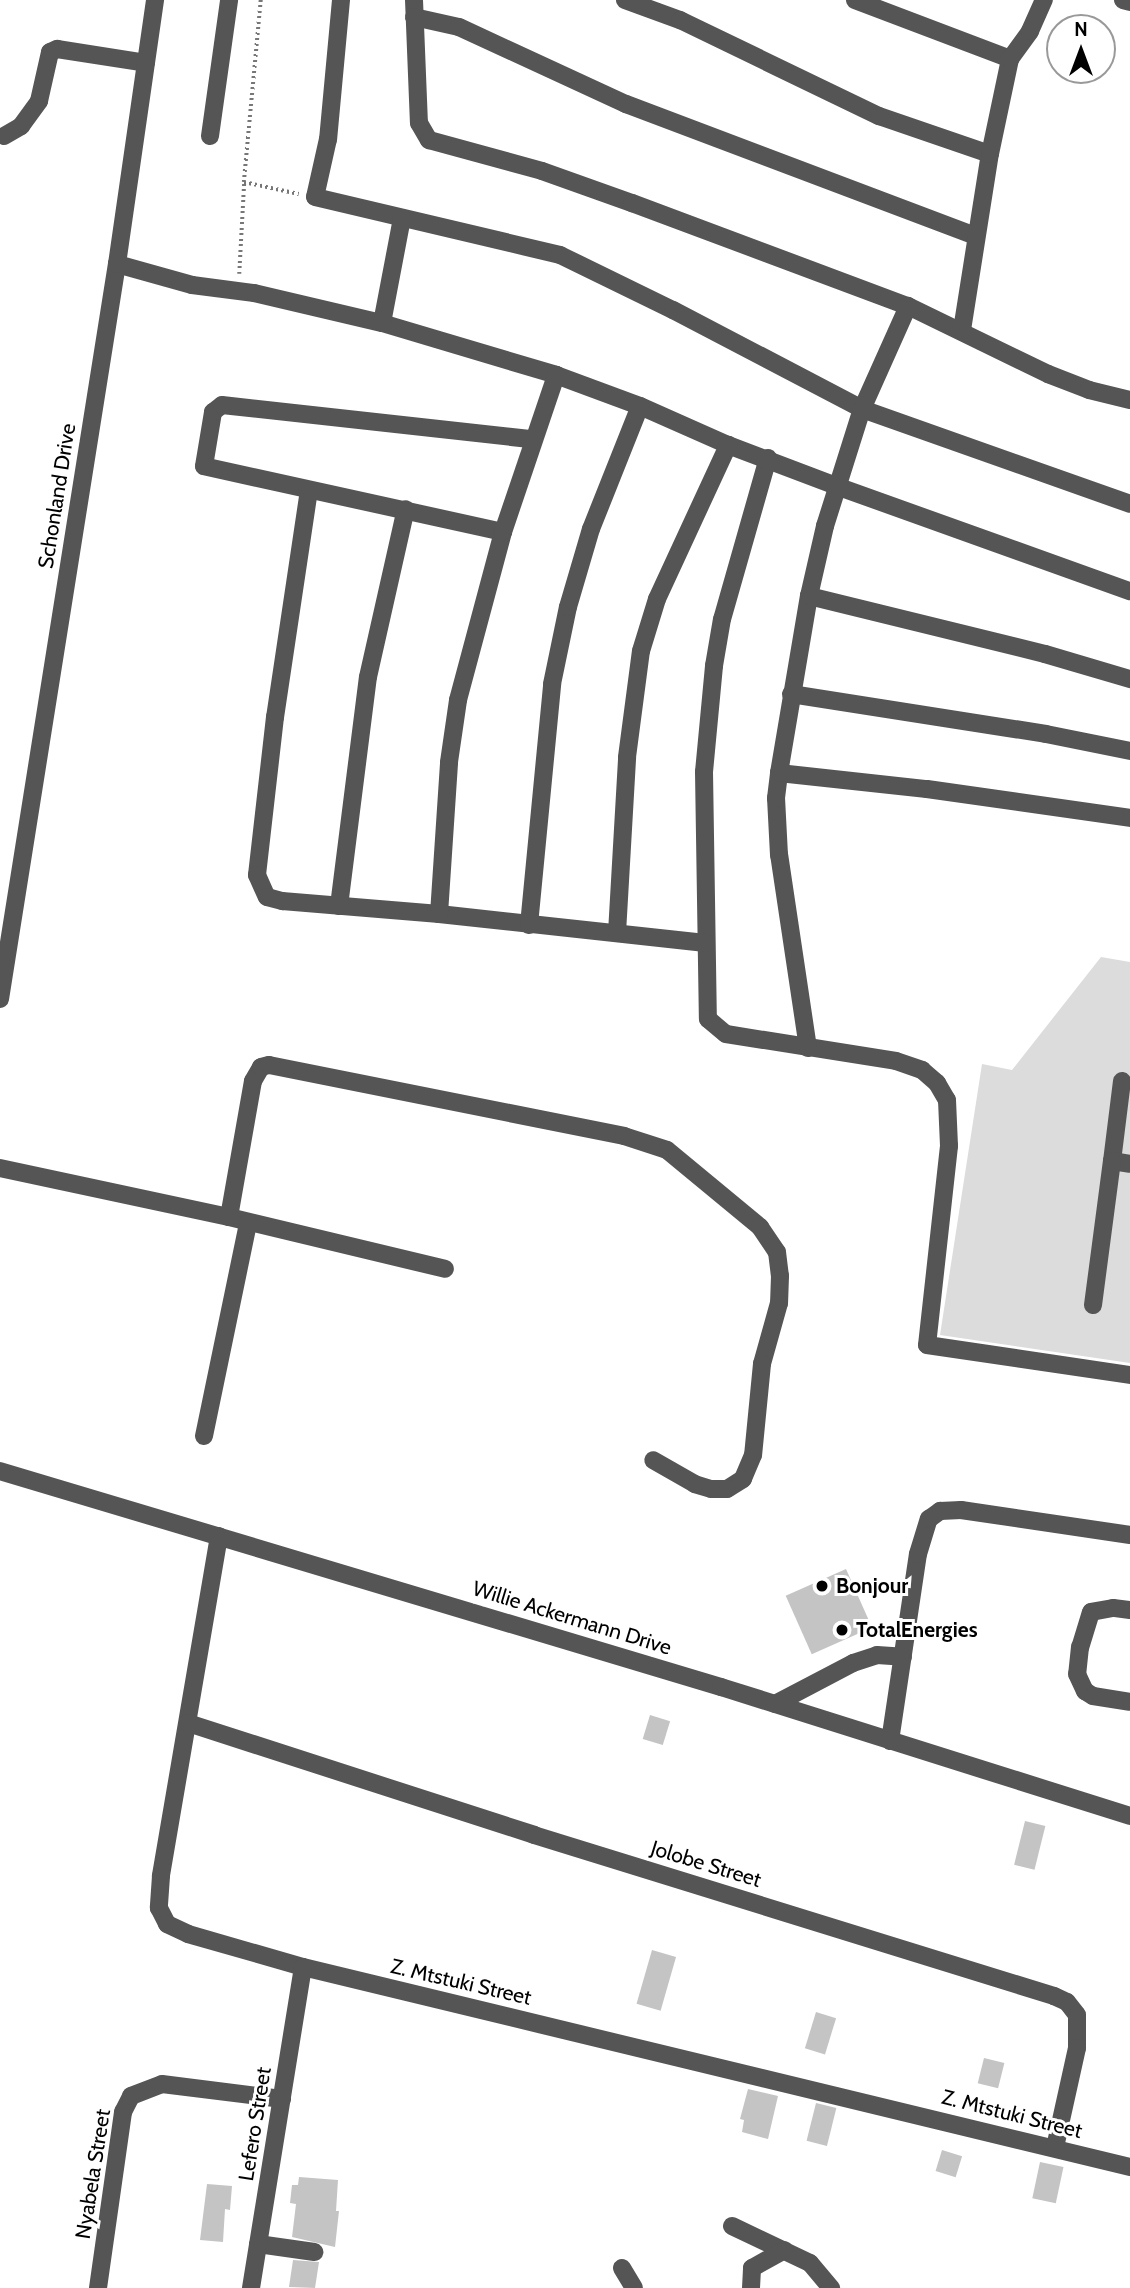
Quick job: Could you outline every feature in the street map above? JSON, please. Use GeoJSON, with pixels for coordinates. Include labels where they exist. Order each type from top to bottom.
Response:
{"type":"FeatureCollection","features":[{"type":"Feature","properties":{"kind":"street","name":"Schonland Drive"},"geometry":{"type":"LineString","coordinates":[[0,999],[117,264],[156,0]]}},
{"type":"Feature","properties":{"kind":"street"},"geometry":{"type":"LineString","coordinates":[[210,136],[229,0]]}},
{"type":"Feature","properties":{"kind":"street"},"geometry":{"type":"LineString","coordinates":[[341,0],[328,139],[315,197],[559,255],[673,310],[862,409],[1130,504]]}},
{"type":"Feature","properties":{"kind":"street"},"geometry":{"type":"LineString","coordinates":[[625,0],[680,20],[879,116],[990,154]]}},
{"type":"Feature","properties":{"kind":"street"},"geometry":{"type":"LineString","coordinates":[[855,0],[1010,59]]}},
{"type":"Feature","properties":{"kind":"street"},"geometry":{"type":"LineString","coordinates":[[962,330],[990,154],[1010,59],[1030,31],[1044,0]]}},
{"type":"Feature","properties":{"kind":"street"},"geometry":{"type":"LineString","coordinates":[[1123,0],[1130,2]]}},
{"type":"Feature","properties":{"kind":"street"},"geometry":{"type":"LineString","coordinates":[[976,236],[626,104],[414,8],[419,123],[429,140],[555,176],[908,306],[1048,374],[1089,390],[1130,400]]}},
{"type":"Feature","properties":{"kind":"street"},"geometry":{"type":"LineString","coordinates":[[4,136],[21,126],[39,101],[50,52],[57,49],[146,63]]}},
{"type":"Feature","properties":{"kind":"street"},"geometry":{"type":"LineString","coordinates":[[382,323],[402,218]]}},
{"type":"Feature","properties":{"kind":"street"},"geometry":{"type":"LineString","coordinates":[[117,264],[192,285],[238,292],[382,323],[556,376],[640,406],[728,445],[839,487],[1130,591]]}},
{"type":"Feature","properties":{"kind":"street"},"geometry":{"type":"LineString","coordinates":[[807,1048],[780,866],[776,798],[779,773],[809,596],[825,526],[862,409],[908,306]]}},
{"type":"Feature","properties":{"kind":"street"},"geometry":{"type":"LineString","coordinates":[[439,914],[449,762],[458,700],[503,532],[532,439],[556,376]]}},
{"type":"Feature","properties":{"kind":"street"},"geometry":{"type":"LineString","coordinates":[[503,532],[204,466],[216,408],[222,405],[532,439]]}},
{"type":"Feature","properties":{"kind":"street"},"geometry":{"type":"LineString","coordinates":[[529,925],[552,684],[568,607],[591,529],[640,406]]}},
{"type":"Feature","properties":{"kind":"street"},"geometry":{"type":"LineString","coordinates":[[617,933],[627,757],[641,651],[657,599],[728,445]]}},
{"type":"Feature","properties":{"kind":"street"},"geometry":{"type":"LineString","coordinates":[[768,458],[722,619],[714,666],[704,772],[706,1010],[714,1026],[726,1034],[896,1060],[922,1070],[937,1083],[947,1100],[948,1158],[927,1345],[1130,1375]]}},
{"type":"Feature","properties":{"kind":"street"},"geometry":{"type":"LineString","coordinates":[[309,490],[275,717],[257,875],[267,897],[705,943]]}},
{"type":"Feature","properties":{"kind":"street"},"geometry":{"type":"LineString","coordinates":[[339,906],[368,677],[406,509]]}},
{"type":"Feature","properties":{"kind":"street"},"geometry":{"type":"LineString","coordinates":[[809,596],[1045,654],[1130,679]]}},
{"type":"Feature","properties":{"kind":"street"},"geometry":{"type":"LineString","coordinates":[[791,694],[1046,734],[1130,751]]}},
{"type":"Feature","properties":{"kind":"street"},"geometry":{"type":"LineString","coordinates":[[779,773],[952,792],[1130,818]]}},
{"type":"Feature","properties":{"kind":"street"},"geometry":{"type":"LineString","coordinates":[[229,1217],[253,1081],[261,1068],[269,1065],[624,1136],[667,1150],[760,1227],[777,1252],[779,1303],[762,1364],[753,1455],[743,1479],[727,1489],[711,1489],[695,1484],[653,1460]]}},
{"type":"Feature","properties":{"kind":"street"},"geometry":{"type":"LineString","coordinates":[[1093,1305],[1121,1163],[1122,1081]]}},
{"type":"Feature","properties":{"kind":"street"},"geometry":{"type":"LineString","coordinates":[[0,1168],[229,1217],[445,1269]]}},
{"type":"Feature","properties":{"kind":"street"},"geometry":{"type":"LineString","coordinates":[[204,1436],[248,1223]]}},
{"type":"Feature","properties":{"kind":"street","name":"Willie Ackermann Drive"},"geometry":{"type":"LineString","coordinates":[[0,1471],[775,1704],[1130,1816]]}},
{"type":"Feature","properties":{"kind":"street"},"geometry":{"type":"LineString","coordinates":[[890,1741],[918,1554],[929,1519],[940,1511],[961,1510],[1130,1535]]}},
{"type":"Feature","properties":{"kind":"street","name":"Z. Mtstuki Street"},"geometry":{"type":"LineString","coordinates":[[219,1536],[161,1876],[159,1908],[167,1924],[188,1934],[303,1967],[1055,2147],[1130,2168]]}},
{"type":"Feature","properties":{"kind":"street"},"geometry":{"type":"LineString","coordinates":[[1130,1610],[1113,1608],[1091,1612],[1080,1647],[1077,1674],[1086,1691],[1093,1696],[1130,1702]]}},
{"type":"Feature","properties":{"kind":"street"},"geometry":{"type":"LineString","coordinates":[[775,1704],[853,1663],[877,1655],[903,1657]]}},
{"type":"Feature","properties":{"kind":"street","name":"Jolobe Street"},"geometry":{"type":"LineString","coordinates":[[188,1723],[1067,2002],[1077,2015],[1077,2048],[1055,2147]]}},
{"type":"Feature","properties":{"kind":"street","name":"Lefero Street"},"geometry":{"type":"LineString","coordinates":[[251,2288],[303,1967]]}},
{"type":"Feature","properties":{"kind":"street","name":"Nyabela Street"},"geometry":{"type":"LineString","coordinates":[[98,2288],[123,2112],[131,2096],[162,2084],[282,2099]]}},
{"type":"Feature","properties":{"kind":"street"},"geometry":{"type":"LineString","coordinates":[[732,2226],[810,2263],[831,2288]]}},
{"type":"Feature","properties":{"kind":"street"},"geometry":{"type":"LineString","coordinates":[[258,2244],[314,2252]]}},
{"type":"Feature","properties":{"kind":"street"},"geometry":{"type":"LineString","coordinates":[[751,2288],[752,2268],[784,2250]]}},
{"type":"Feature","properties":{"kind":"street"},"geometry":{"type":"LineString","coordinates":[[622,2268],[634,2288]]}},
{"type":"Feature","properties":{"kind":"path"},"geometry":{"type":"LineString","coordinates":[[238,292],[244,181],[261,0]]}},
{"type":"Feature","properties":{"kind":"path"},"geometry":{"type":"LineString","coordinates":[[244,181],[315,197]]}},
{"type":"Feature","properties":{"kind":"shaded area"},"geometry":{"type":"Polygon","coordinates":[[[1101,957],[1130,962],[1130,1363],[940,1335],[982,1064],[1012,1070],[1101,957]]]}},
{"type":"Feature","properties":{"kind":"building"},"geometry":{"type":"Polygon","coordinates":[[[846,1569],[872,1627],[812,1654],[786,1596],[846,1569]]]}},
{"type":"Feature","properties":{"kind":"building"},"geometry":{"type":"Polygon","coordinates":[[[650,1715],[670,1721],[663,1745],[643,1739],[650,1715]]]}},
{"type":"Feature","properties":{"kind":"building"},"geometry":{"type":"Polygon","coordinates":[[[1025,1821],[1045,1826],[1034,1870],[1014,1865],[1025,1821]]]}},
{"type":"Feature","properties":{"kind":"building"},"geometry":{"type":"Polygon","coordinates":[[[652,1950],[676,1957],[661,2011],[637,2004],[652,1950]]]}},
{"type":"Feature","properties":{"kind":"building"},"geometry":{"type":"Polygon","coordinates":[[[816,2012],[836,2018],[825,2054],[805,2048],[816,2012]]]}},
{"type":"Feature","properties":{"kind":"building"},"geometry":{"type":"Polygon","coordinates":[[[984,2058],[1004,2063],[998,2088],[978,2083],[984,2058]]]}},
{"type":"Feature","properties":{"kind":"building"},"geometry":{"type":"Polygon","coordinates":[[[748,2089],[778,2096],[768,2139],[742,2132],[744,2120],[740,2119],[748,2089]]]}},
{"type":"Feature","properties":{"kind":"building"},"geometry":{"type":"Polygon","coordinates":[[[816,2103],[836,2108],[827,2146],[807,2141],[816,2103]]]}},
{"type":"Feature","properties":{"kind":"building"},"geometry":{"type":"Polygon","coordinates":[[[942,2150],[962,2156],[956,2177],[936,2171],[942,2150]]]}},
{"type":"Feature","properties":{"kind":"building"},"geometry":{"type":"Polygon","coordinates":[[[1040,2162],[1063,2167],[1056,2203],[1032,2198],[1040,2162]]]}},
{"type":"Feature","properties":{"kind":"building"},"geometry":{"type":"Polygon","coordinates":[[[299,2177],[338,2180],[336,2211],[339,2211],[335,2247],[292,2237],[296,2204],[290,2203],[292,2185],[298,2185],[299,2177]]]}},
{"type":"Feature","properties":{"kind":"building"},"geometry":{"type":"Polygon","coordinates":[[[207,2184],[232,2186],[230,2210],[225,2209],[223,2242],[200,2240],[207,2184]]]}},
{"type":"Feature","properties":{"kind":"building"},"geometry":{"type":"Polygon","coordinates":[[[293,2260],[319,2262],[315,2288],[289,2287],[293,2260]]]}},
{"type":"Feature","properties":{"kind":"place","name":"Bonjour"},"geometry":{"type":"Point","coordinates":[822,1586]}},
{"type":"Feature","properties":{"kind":"place","name":"TotalEnergies"},"geometry":{"type":"Point","coordinates":[842,1630]}}]}
